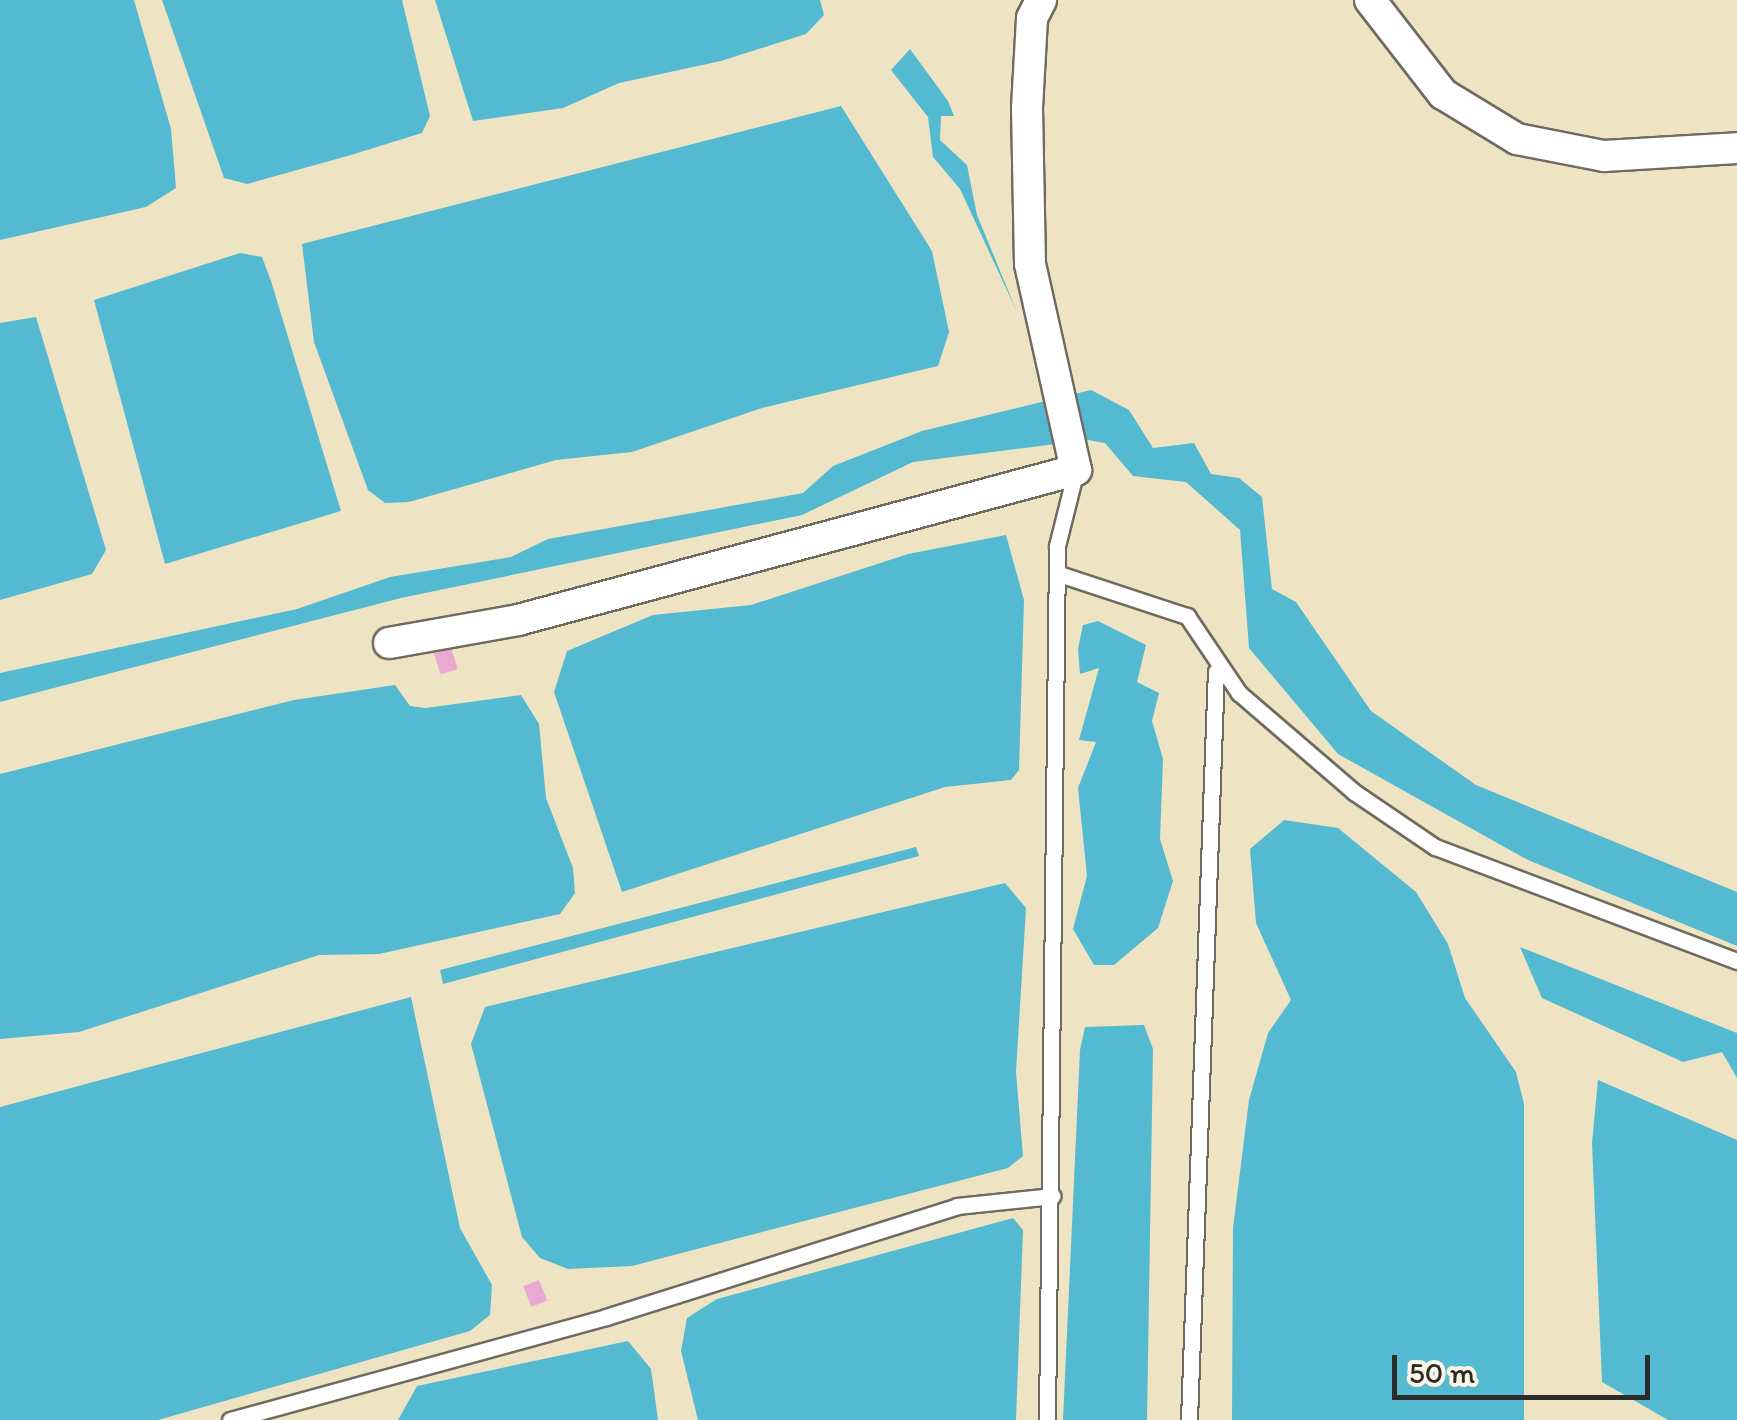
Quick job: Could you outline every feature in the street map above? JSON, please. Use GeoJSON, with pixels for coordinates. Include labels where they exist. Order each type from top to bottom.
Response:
{"type":"FeatureCollection","features":[{"type":"Feature","properties":{"kind":"street"},"geometry":{"type":"LineString","coordinates":[[389,643],[518,620],[1076,460],[1063,386],[1030,264],[1027,108],[1032,18],[1042,0]]}},
{"type":"Feature","properties":{"kind":"street"},"geometry":{"type":"LineString","coordinates":[[1370,0],[1443,94],[1516,139],[1604,156],[1737,148]]}},
{"type":"Feature","properties":{"kind":"lane"},"geometry":{"type":"LineString","coordinates":[[1047,1420],[1062,574],[1057,546],[1076,460]]}},
{"type":"Feature","properties":{"kind":"lane"},"geometry":{"type":"LineString","coordinates":[[1062,574],[1188,616],[1216,671],[1354,792],[1435,847],[1580,894],[1737,961]]}},
{"type":"Feature","properties":{"kind":"lane"},"geometry":{"type":"LineString","coordinates":[[1190,1420],[1216,671]]}},
{"type":"Feature","properties":{"kind":"lane"},"geometry":{"type":"LineString","coordinates":[[230,1420],[606,1317],[957,1206],[1052,1196]]}},
{"type":"Feature","properties":{"kind":"water"},"geometry":{"type":"Polygon","coordinates":[[[0,0],[134,0],[171,129],[176,188],[146,207],[0,240],[0,0]]]}},
{"type":"Feature","properties":{"kind":"water"},"geometry":{"type":"Polygon","coordinates":[[[162,0],[402,0],[430,116],[422,133],[247,184],[224,178],[162,0]]]}},
{"type":"Feature","properties":{"kind":"water"},"geometry":{"type":"Polygon","coordinates":[[[435,0],[820,0],[824,15],[806,34],[721,61],[619,83],[563,108],[473,121],[435,0]]]}},
{"type":"Feature","properties":{"kind":"water"},"geometry":{"type":"Polygon","coordinates":[[[910,49],[948,101],[954,116],[941,116],[940,140],[967,165],[977,215],[1017,312],[960,189],[933,157],[928,117],[891,70],[910,49]]]}},
{"type":"Feature","properties":{"kind":"water"},"geometry":{"type":"Polygon","coordinates":[[[841,106],[932,251],[949,332],[938,366],[762,408],[632,452],[556,460],[409,502],[385,503],[368,490],[314,342],[302,244],[841,106]]]}},
{"type":"Feature","properties":{"kind":"water"},"geometry":{"type":"Polygon","coordinates":[[[240,253],[262,257],[341,511],[165,564],[94,300],[240,253]]]}},
{"type":"Feature","properties":{"kind":"water"},"geometry":{"type":"Polygon","coordinates":[[[36,317],[106,550],[92,574],[0,600],[0,323],[36,317]]]}},
{"type":"Feature","properties":{"kind":"water"},"geometry":{"type":"Polygon","coordinates":[[[1091,390],[1129,410],[1153,448],[1194,443],[1211,474],[1239,478],[1262,497],[1272,589],[1296,602],[1371,711],[1476,785],[1737,892],[1737,946],[1528,860],[1338,754],[1249,648],[1240,530],[1186,482],[1133,476],[1105,443],[1088,440],[913,462],[802,515],[401,598],[0,702],[0,673],[297,609],[390,577],[511,557],[548,539],[803,493],[833,466],[922,431],[1091,390]]]}},
{"type":"Feature","properties":{"kind":"water"},"geometry":{"type":"Polygon","coordinates":[[[1006,535],[1024,600],[1019,770],[1011,780],[945,787],[622,892],[554,692],[567,651],[653,615],[751,605],[908,554],[1006,535]]]}},
{"type":"Feature","properties":{"kind":"water"},"geometry":{"type":"Polygon","coordinates":[[[1098,621],[1146,645],[1137,682],[1159,693],[1152,721],[1163,759],[1160,839],[1173,881],[1158,928],[1114,965],[1094,965],[1073,929],[1087,876],[1078,788],[1096,742],[1079,740],[1099,668],[1080,674],[1078,649],[1083,625],[1098,621]]]}},
{"type":"Feature","properties":{"kind":"water"},"geometry":{"type":"Polygon","coordinates":[[[395,685],[410,706],[426,708],[521,695],[539,724],[546,798],[573,868],[575,893],[560,914],[379,954],[319,955],[79,1032],[0,1039],[0,774],[294,700],[395,685]]]}},
{"type":"Feature","properties":{"kind":"water"},"geometry":{"type":"Polygon","coordinates":[[[1284,820],[1338,828],[1416,892],[1448,944],[1465,998],[1516,1072],[1524,1104],[1524,1420],[1232,1420],[1233,1228],[1249,1100],[1268,1033],[1291,1000],[1256,923],[1250,849],[1284,820]]]}},
{"type":"Feature","properties":{"kind":"water"},"geometry":{"type":"Polygon","coordinates":[[[916,847],[919,856],[443,984],[440,970],[916,847]]]}},
{"type":"Feature","properties":{"kind":"water"},"geometry":{"type":"Polygon","coordinates":[[[1005,883],[1026,908],[1016,1072],[1023,1156],[1008,1168],[632,1266],[568,1269],[540,1258],[522,1237],[471,1044],[485,1007],[1005,883]]]}},
{"type":"Feature","properties":{"kind":"water"},"geometry":{"type":"Polygon","coordinates":[[[1520,947],[1737,1033],[1737,1078],[1722,1052],[1683,1062],[1542,998],[1520,947]]]}},
{"type":"Feature","properties":{"kind":"water"},"geometry":{"type":"Polygon","coordinates":[[[411,997],[460,1228],[492,1285],[490,1315],[470,1331],[158,1420],[0,1420],[0,1107],[411,997]]]}},
{"type":"Feature","properties":{"kind":"water"},"geometry":{"type":"Polygon","coordinates":[[[1144,1025],[1153,1049],[1147,1420],[1063,1420],[1080,1050],[1085,1027],[1144,1025]]]}},
{"type":"Feature","properties":{"kind":"water"},"geometry":{"type":"Polygon","coordinates":[[[1598,1080],[1737,1140],[1737,1420],[1668,1420],[1602,1382],[1592,1143],[1598,1080]]]}},
{"type":"Feature","properties":{"kind":"water"},"geometry":{"type":"Polygon","coordinates":[[[1013,1218],[1023,1230],[1016,1420],[698,1420],[681,1351],[687,1318],[717,1299],[1013,1218]]]}},
{"type":"Feature","properties":{"kind":"water"},"geometry":{"type":"Polygon","coordinates":[[[628,1341],[651,1369],[658,1420],[398,1420],[417,1386],[628,1341]]]}},
{"type":"Feature","properties":{"kind":"building"},"geometry":{"type":"Polygon","coordinates":[[[451,648],[458,669],[441,674],[434,654],[451,648]]]}},
{"type":"Feature","properties":{"kind":"building"},"geometry":{"type":"Polygon","coordinates":[[[539,1280],[547,1300],[531,1307],[523,1286],[539,1280]]]}}]}
